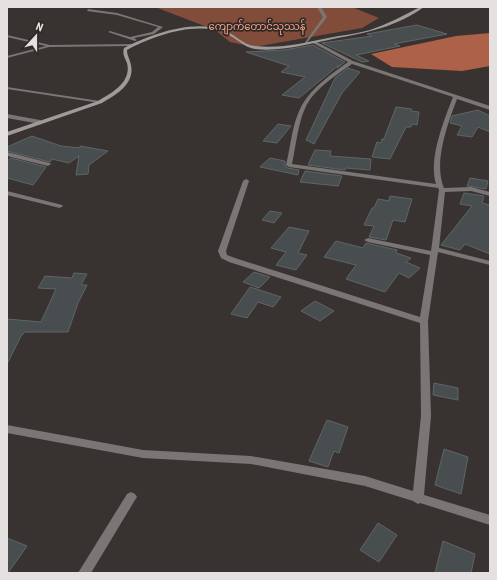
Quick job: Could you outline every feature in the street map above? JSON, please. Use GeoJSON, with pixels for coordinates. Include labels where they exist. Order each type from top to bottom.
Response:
{"type":"FeatureCollection","features":[{"type":"Feature","properties":{"kind":"street"},"geometry":{"type":"LineString","coordinates":[[305,44],[325,17],[319,7]]}},
{"type":"Feature","properties":{"kind":"street"},"geometry":{"type":"LineString","coordinates":[[7,134],[100,102],[123,87],[129,66],[124,54],[125,49],[141,41],[178,30],[198,29],[228,33],[242,44],[255,47],[276,48],[366,32],[383,27],[422,7]]}},
{"type":"Feature","properties":{"kind":"street"},"geometry":{"type":"LineString","coordinates":[[88,10],[117,14],[161,27],[153,33],[131,38]]}},
{"type":"Feature","properties":{"kind":"street"},"geometry":{"type":"LineString","coordinates":[[110,32],[141,41]]}},
{"type":"Feature","properties":{"kind":"street"},"geometry":{"type":"LineString","coordinates":[[7,36],[50,46],[132,45]]}},
{"type":"Feature","properties":{"kind":"street"},"geometry":{"type":"LineString","coordinates":[[7,42],[18,39]]}},
{"type":"Feature","properties":{"kind":"street"},"geometry":{"type":"LineString","coordinates":[[314,42],[351,62],[490,108]]}},
{"type":"Feature","properties":{"kind":"street"},"geometry":{"type":"LineString","coordinates":[[7,57],[50,46]]}},
{"type":"Feature","properties":{"kind":"street"},"geometry":{"type":"LineString","coordinates":[[351,62],[328,79],[308,101],[301,112],[289,165],[440,188],[471,189],[490,194]]}},
{"type":"Feature","properties":{"kind":"street"},"geometry":{"type":"LineString","coordinates":[[7,88],[100,102]]}},
{"type":"Feature","properties":{"kind":"street"},"geometry":{"type":"LineString","coordinates":[[418,499],[426,416],[424,321],[435,251],[440,188],[438,153],[446,122],[455,97]]}},
{"type":"Feature","properties":{"kind":"street"},"geometry":{"type":"LineString","coordinates":[[7,116],[40,122]]}},
{"type":"Feature","properties":{"kind":"street"},"geometry":{"type":"LineString","coordinates":[[7,154],[48,164]]}},
{"type":"Feature","properties":{"kind":"street"},"geometry":{"type":"LineString","coordinates":[[246,181],[222,251],[224,256],[232,260],[424,321]]}},
{"type":"Feature","properties":{"kind":"street"},"geometry":{"type":"LineString","coordinates":[[7,193],[60,206]]}},
{"type":"Feature","properties":{"kind":"street"},"geometry":{"type":"LineString","coordinates":[[368,240],[435,251],[490,263]]}},
{"type":"Feature","properties":{"kind":"street"},"geometry":{"type":"LineString","coordinates":[[7,429],[143,454],[251,460],[365,481],[418,499],[490,520]]}},
{"type":"Feature","properties":{"kind":"street"},"geometry":{"type":"LineString","coordinates":[[84,573],[131,497]]}},
{"type":"Feature","properties":{"kind":"green space","name":"ကျောက်တောင်သုဿန်"},"geometry":{"type":"Polygon","coordinates":[[[155,7],[352,7],[379,18],[362,28],[254,47],[230,42],[215,30],[155,7]]]}},
{"type":"Feature","properties":{"kind":"shaded area"},"geometry":{"type":"Polygon","coordinates":[[[490,33],[490,66],[462,71],[392,67],[371,54],[456,36],[490,33]]]}},
{"type":"Feature","properties":{"kind":"building"},"geometry":{"type":"Polygon","coordinates":[[[417,25],[447,34],[394,44],[400,46],[356,55],[369,61],[362,62],[322,43],[372,36],[367,34],[417,25]]]}},
{"type":"Feature","properties":{"kind":"building"},"geometry":{"type":"Polygon","coordinates":[[[313,45],[345,62],[337,68],[339,65],[299,98],[282,95],[305,77],[281,72],[289,66],[246,52],[284,50],[313,45]]]}},
{"type":"Feature","properties":{"kind":"building"},"geometry":{"type":"Polygon","coordinates":[[[348,68],[360,72],[342,93],[314,144],[306,140],[335,78],[348,68]]]}},
{"type":"Feature","properties":{"kind":"building"},"geometry":{"type":"Polygon","coordinates":[[[396,107],[412,109],[411,111],[419,112],[417,125],[412,124],[411,127],[406,127],[390,159],[372,157],[377,142],[381,143],[382,139],[384,139],[396,107]]]}},
{"type":"Feature","properties":{"kind":"building"},"geometry":{"type":"Polygon","coordinates":[[[478,110],[490,116],[490,132],[478,127],[472,137],[457,135],[462,126],[450,123],[452,116],[478,110]]]}},
{"type":"Feature","properties":{"kind":"building"},"geometry":{"type":"Polygon","coordinates":[[[278,124],[291,126],[277,143],[263,141],[278,124]]]}},
{"type":"Feature","properties":{"kind":"building"},"geometry":{"type":"Polygon","coordinates":[[[32,136],[61,146],[80,148],[80,146],[108,151],[89,165],[88,174],[76,175],[79,156],[69,163],[52,159],[50,162],[7,151],[7,147],[32,136]]]}},
{"type":"Feature","properties":{"kind":"building"},"geometry":{"type":"Polygon","coordinates":[[[315,150],[331,151],[330,156],[371,159],[370,170],[346,168],[345,170],[308,165],[315,150]]]}},
{"type":"Feature","properties":{"kind":"building"},"geometry":{"type":"Polygon","coordinates":[[[11,158],[46,167],[33,185],[7,178],[7,161],[11,158]]]}},
{"type":"Feature","properties":{"kind":"building"},"geometry":{"type":"Polygon","coordinates":[[[270,158],[285,161],[285,166],[288,168],[299,170],[298,175],[260,167],[270,158]]]}},
{"type":"Feature","properties":{"kind":"building"},"geometry":{"type":"Polygon","coordinates":[[[305,171],[342,176],[338,186],[300,182],[305,171]]]}},
{"type":"Feature","properties":{"kind":"building"},"geometry":{"type":"Polygon","coordinates":[[[470,178],[488,181],[486,189],[467,186],[470,178]]]}},
{"type":"Feature","properties":{"kind":"building"},"geometry":{"type":"Polygon","coordinates":[[[464,193],[484,196],[482,203],[490,205],[490,254],[465,244],[460,250],[441,245],[472,206],[460,204],[464,193]]]}},
{"type":"Feature","properties":{"kind":"building"},"geometry":{"type":"Polygon","coordinates":[[[390,196],[412,199],[405,222],[393,220],[386,240],[369,237],[374,226],[364,225],[372,208],[374,208],[378,199],[389,201],[390,196]]]}},
{"type":"Feature","properties":{"kind":"building"},"geometry":{"type":"Polygon","coordinates":[[[270,211],[282,213],[274,223],[262,220],[270,211]]]}},
{"type":"Feature","properties":{"kind":"building"},"geometry":{"type":"Polygon","coordinates":[[[289,227],[309,231],[298,253],[307,255],[296,270],[276,265],[286,252],[271,248],[289,227]]]}},
{"type":"Feature","properties":{"kind":"building"},"geometry":{"type":"Polygon","coordinates":[[[336,241],[363,248],[366,243],[397,250],[396,253],[411,258],[406,262],[420,268],[409,278],[399,273],[385,292],[346,279],[356,265],[324,257],[336,241]]]}},
{"type":"Feature","properties":{"kind":"building"},"geometry":{"type":"Polygon","coordinates":[[[254,272],[270,277],[259,288],[243,282],[254,272]]]}},
{"type":"Feature","properties":{"kind":"building"},"geometry":{"type":"Polygon","coordinates":[[[74,273],[87,274],[81,285],[87,285],[78,303],[68,332],[25,332],[21,336],[7,364],[7,319],[41,322],[56,289],[38,288],[45,276],[72,278],[74,273]]]}},
{"type":"Feature","properties":{"kind":"building"},"geometry":{"type":"Polygon","coordinates":[[[250,287],[281,297],[273,307],[258,302],[247,318],[231,314],[250,287]]]}},
{"type":"Feature","properties":{"kind":"building"},"geometry":{"type":"Polygon","coordinates":[[[315,301],[334,311],[320,321],[301,311],[315,301]]]}},
{"type":"Feature","properties":{"kind":"building"},"geometry":{"type":"Polygon","coordinates":[[[434,383],[458,388],[458,400],[433,395],[434,383]]]}},
{"type":"Feature","properties":{"kind":"building"},"geometry":{"type":"Polygon","coordinates":[[[327,420],[348,427],[339,453],[334,451],[328,467],[309,461],[327,420]]]}},
{"type":"Feature","properties":{"kind":"building"},"geometry":{"type":"Polygon","coordinates":[[[444,449],[468,457],[461,494],[435,485],[444,449]]]}},
{"type":"Feature","properties":{"kind":"building"},"geometry":{"type":"Polygon","coordinates":[[[378,523],[397,535],[379,562],[360,550],[378,523]]]}},
{"type":"Feature","properties":{"kind":"building"},"geometry":{"type":"Polygon","coordinates":[[[7,538],[27,546],[8,573],[7,573],[7,538]]]}},
{"type":"Feature","properties":{"kind":"building"},"geometry":{"type":"Polygon","coordinates":[[[443,541],[475,554],[471,573],[435,573],[443,541]]]}}]}
